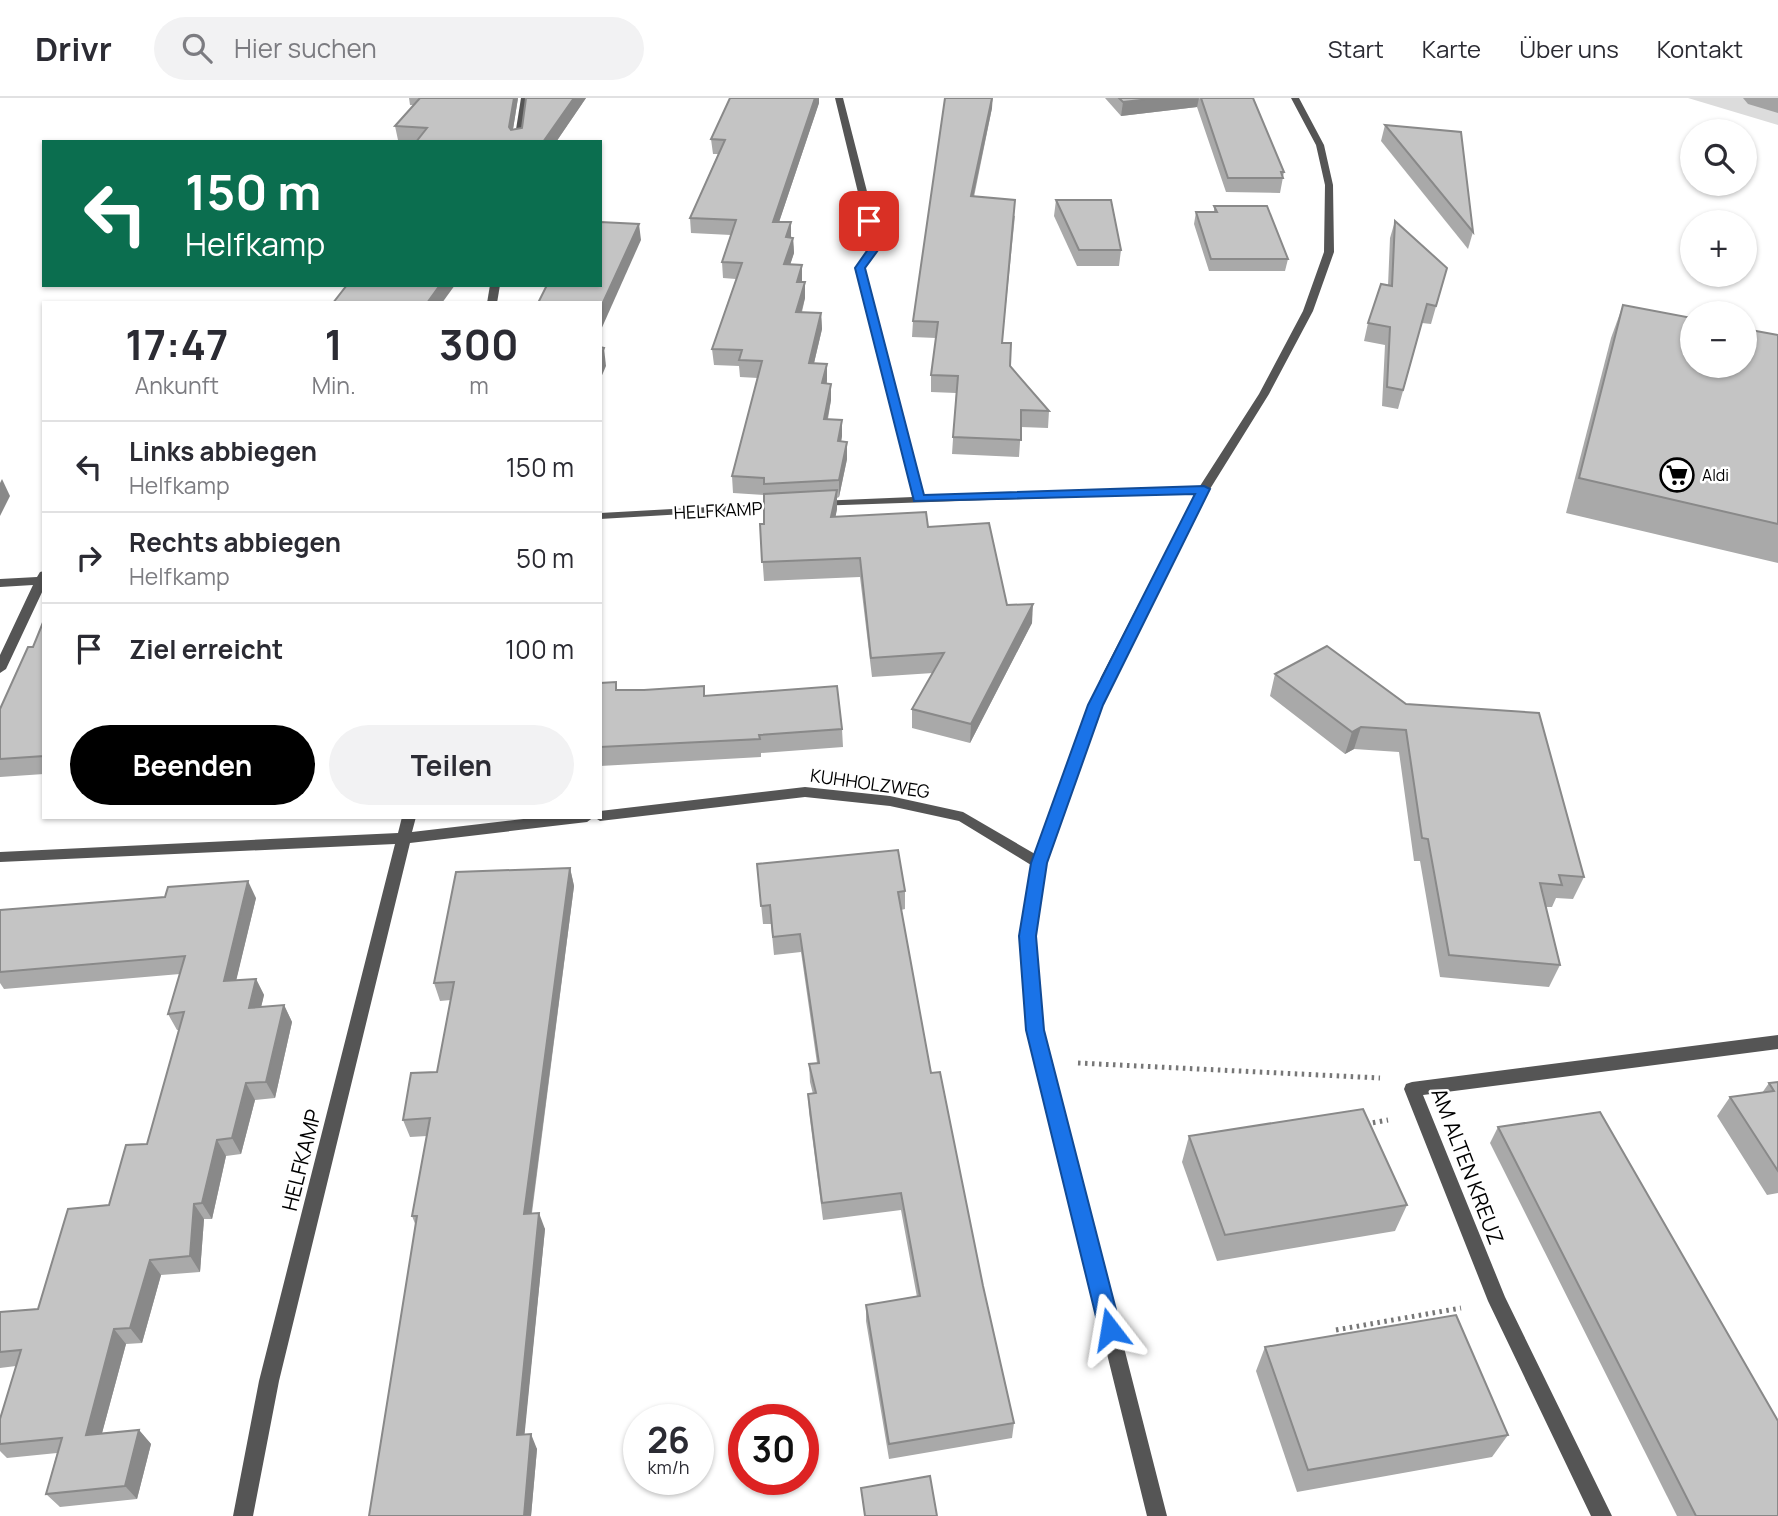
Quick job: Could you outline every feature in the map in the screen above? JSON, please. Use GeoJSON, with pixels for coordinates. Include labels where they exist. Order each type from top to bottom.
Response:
{"type":"FeatureCollection","features":[{"type":"Feature","properties":{"kind":"street"},"geometry":{"type":"LineString","coordinates":[[518,140],[525,98]]}},
{"type":"Feature","properties":{"kind":"street"},"geometry":{"type":"LineString","coordinates":[[839,98],[876,246],[860,268],[919,499]]}},
{"type":"Feature","properties":{"kind":"street"},"geometry":{"type":"LineString","coordinates":[[1157,1516],[1035,1030],[1027,936],[1039,863],[1107,677],[1204,489],[1264,394],[1308,311],[1328,252],[1329,185],[1320,145],[1296,98]]}},
{"type":"Feature","properties":{"kind":"street"},"geometry":{"type":"LineString","coordinates":[[808,505],[1204,489]]}},
{"type":"Feature","properties":{"kind":"street","name":"HELFKAMP"},"geometry":{"type":"LineString","coordinates":[[602,516],[794,506]]}},
{"type":"Feature","properties":{"kind":"street"},"geometry":{"type":"LineString","coordinates":[[0,583],[42,578]]}},
{"type":"Feature","properties":{"kind":"street"},"geometry":{"type":"LineString","coordinates":[[0,669],[42,578]]}},
{"type":"Feature","properties":{"kind":"street","name":"KUHHOLZWEG"},"geometry":{"type":"LineString","coordinates":[[602,816],[805,792],[890,801],[963,817],[1039,863]]}},
{"type":"Feature","properties":{"kind":"street","name":"HELFKAMP"},"geometry":{"type":"LineString","coordinates":[[243,1516],[269,1381],[409,819]]}},
{"type":"Feature","properties":{"kind":"street"},"geometry":{"type":"LineString","coordinates":[[0,857],[406,838],[570,819]]}},
{"type":"Feature","properties":{"kind":"street","name":"AM ALTEN KREUZ"},"geometry":{"type":"LineString","coordinates":[[1602,1516],[1497,1301],[1412,1089],[1778,1042]]}},
{"type":"Feature","properties":{"kind":"path"},"geometry":{"type":"LineString","coordinates":[[1042,1061],[1398,1079],[1412,1089]]}},
{"type":"Feature","properties":{"kind":"path"},"geometry":{"type":"LineString","coordinates":[[1357,1125],[1423,1114]]}},
{"type":"Feature","properties":{"kind":"path"},"geometry":{"type":"LineString","coordinates":[[1336,1330],[1497,1301]]}},
{"type":"Feature","properties":{"kind":"shaded area"},"geometry":{"type":"Polygon","coordinates":[[[1688,98],[1778,98],[1778,125],[1688,98]]]}},
{"type":"Feature","properties":{"kind":"building"},"geometry":{"type":"Polygon","coordinates":[[[420,98],[514,98],[509,127],[511,130],[522,128],[526,98],[574,98],[544,140],[418,140],[427,128],[395,126],[420,98]]]}},
{"type":"Feature","properties":{"kind":"building"},"geometry":{"type":"Polygon","coordinates":[[[730,98],[815,98],[773,222],[791,222],[786,237],[793,238],[784,264],[802,265],[797,282],[805,282],[796,312],[821,313],[809,363],[827,364],[822,383],[831,384],[824,419],[842,420],[838,441],[847,442],[839,480],[764,484],[764,478],[732,476],[762,361],[739,360],[742,350],[712,349],[742,263],[722,262],[736,220],[690,218],[725,140],[711,139],[730,98]]]}},
{"type":"Feature","properties":{"kind":"building"},"geometry":{"type":"Polygon","coordinates":[[[945,98],[992,98],[971,196],[1015,200],[1002,343],[1011,343],[1010,366],[1049,411],[1021,410],[1021,440],[953,437],[958,376],[931,375],[938,322],[913,321],[945,98]]]}},
{"type":"Feature","properties":{"kind":"building"},"geometry":{"type":"Polygon","coordinates":[[[1119,98],[1159,98],[1123,102],[1119,98]]]}},
{"type":"Feature","properties":{"kind":"building"},"geometry":{"type":"Polygon","coordinates":[[[1201,98],[1253,98],[1284,172],[1281,172],[1283,178],[1228,178],[1201,98]]]}},
{"type":"Feature","properties":{"kind":"building"},"geometry":{"type":"Polygon","coordinates":[[[1385,125],[1461,132],[1473,232],[1385,125]]]}},
{"type":"Feature","properties":{"kind":"building"},"geometry":{"type":"Polygon","coordinates":[[[1056,200],[1111,200],[1121,250],[1079,250],[1056,200]]]}},
{"type":"Feature","properties":{"kind":"building"},"geometry":{"type":"Polygon","coordinates":[[[1214,206],[1267,206],[1288,259],[1211,259],[1196,212],[1217,212],[1214,206]]]}},
{"type":"Feature","properties":{"kind":"building"},"geometry":{"type":"Polygon","coordinates":[[[1395,221],[1447,268],[1436,306],[1427,304],[1403,390],[1387,387],[1390,327],[1368,323],[1381,284],[1392,286],[1395,221]]]}},
{"type":"Feature","properties":{"kind":"building"},"geometry":{"type":"Polygon","coordinates":[[[602,222],[639,224],[602,305],[602,301],[539,301],[546,287],[602,287],[602,222]]]}},
{"type":"Feature","properties":{"kind":"building"},"geometry":{"type":"Polygon","coordinates":[[[345,287],[439,287],[428,301],[335,301],[345,287]]]}},
{"type":"Feature","properties":{"kind":"building","name":"Aldi"},"geometry":{"type":"Polygon","coordinates":[[[1623,305],[1680,316],[1680,378],[1757,378],[1757,331],[1778,335],[1778,524],[1579,478],[1623,305]]]}},
{"type":"Feature","properties":{"kind":"building"},"geometry":{"type":"Polygon","coordinates":[[[837,490],[831,517],[926,512],[928,527],[989,523],[1007,605],[1033,604],[971,724],[912,709],[944,653],[871,658],[860,558],[762,562],[760,524],[764,524],[764,494],[837,490]]]}},
{"type":"Feature","properties":{"kind":"building"},"geometry":{"type":"Polygon","coordinates":[[[42,625],[42,756],[0,759],[0,709],[28,647],[33,647],[42,625]]]}},
{"type":"Feature","properties":{"kind":"building"},"geometry":{"type":"Polygon","coordinates":[[[1327,646],[1406,704],[1539,713],[1584,877],[1559,875],[1562,885],[1540,883],[1560,965],[1449,955],[1428,839],[1422,838],[1406,730],[1361,727],[1352,732],[1275,674],[1327,646]]]}},
{"type":"Feature","properties":{"kind":"building"},"geometry":{"type":"Polygon","coordinates":[[[616,682],[616,690],[704,686],[704,696],[837,686],[842,729],[759,735],[760,739],[602,747],[602,683],[616,682]]]}},
{"type":"Feature","properties":{"kind":"building"},"geometry":{"type":"Polygon","coordinates":[[[898,850],[905,891],[898,892],[931,1073],[940,1072],[1014,1423],[889,1444],[866,1305],[920,1296],[901,1193],[822,1203],[808,1094],[816,1093],[809,1064],[819,1063],[800,934],[773,937],[770,905],[761,906],[757,864],[898,850]]]}},
{"type":"Feature","properties":{"kind":"building"},"geometry":{"type":"Polygon","coordinates":[[[570,868],[524,1214],[539,1213],[517,1435],[531,1434],[524,1516],[369,1516],[417,1216],[412,1216],[430,1118],[403,1120],[411,1073],[437,1072],[454,982],[434,983],[456,872],[570,868]]]}},
{"type":"Feature","properties":{"kind":"building"},"geometry":{"type":"Polygon","coordinates":[[[248,881],[224,981],[256,979],[249,1008],[284,1005],[266,1082],[246,1083],[232,1138],[217,1140],[202,1203],[194,1204],[190,1256],[150,1260],[130,1328],[114,1329],[86,1435],[139,1430],[125,1486],[46,1494],[62,1438],[0,1444],[0,1419],[21,1350],[0,1352],[0,1312],[38,1309],[68,1209],[109,1205],[126,1145],[147,1144],[184,1012],[168,1014],[185,956],[0,972],[0,910],[165,897],[168,887],[248,881]]]}},
{"type":"Feature","properties":{"kind":"building"},"geometry":{"type":"Polygon","coordinates":[[[1778,1082],[1778,1171],[1730,1097],[1774,1091],[1769,1083],[1778,1082]]]}},
{"type":"Feature","properties":{"kind":"building"},"geometry":{"type":"Polygon","coordinates":[[[1363,1109],[1407,1205],[1225,1235],[1189,1136],[1363,1109]]]}},
{"type":"Feature","properties":{"kind":"building"},"geometry":{"type":"Polygon","coordinates":[[[1600,1112],[1778,1421],[1778,1516],[1696,1516],[1498,1127],[1600,1112]]]}},
{"type":"Feature","properties":{"kind":"building"},"geometry":{"type":"Polygon","coordinates":[[[1456,1315],[1508,1435],[1308,1470],[1265,1347],[1456,1315]]]}},
{"type":"Feature","properties":{"kind":"building"},"geometry":{"type":"Polygon","coordinates":[[[930,1476],[937,1516],[865,1516],[861,1488],[930,1476]]]}},
{"type":"Feature","properties":{"kind":"waterway"},"geometry":{"type":"LineString","coordinates":[[1758,98],[1778,104]]}},
{"type":"Feature","properties":{"kind":"place","name":"Aldi"},"geometry":{"type":"Point","coordinates":[1677,475]}},
{"type":"Feature","properties":{"kind":"route"},"geometry":{"type":"LineString","coordinates":[[869,221],[876,246],[860,268],[919,499],[1204,489],[1107,677],[1039,863],[1027,936],[1035,1030],[1110,1329]]}}]}
